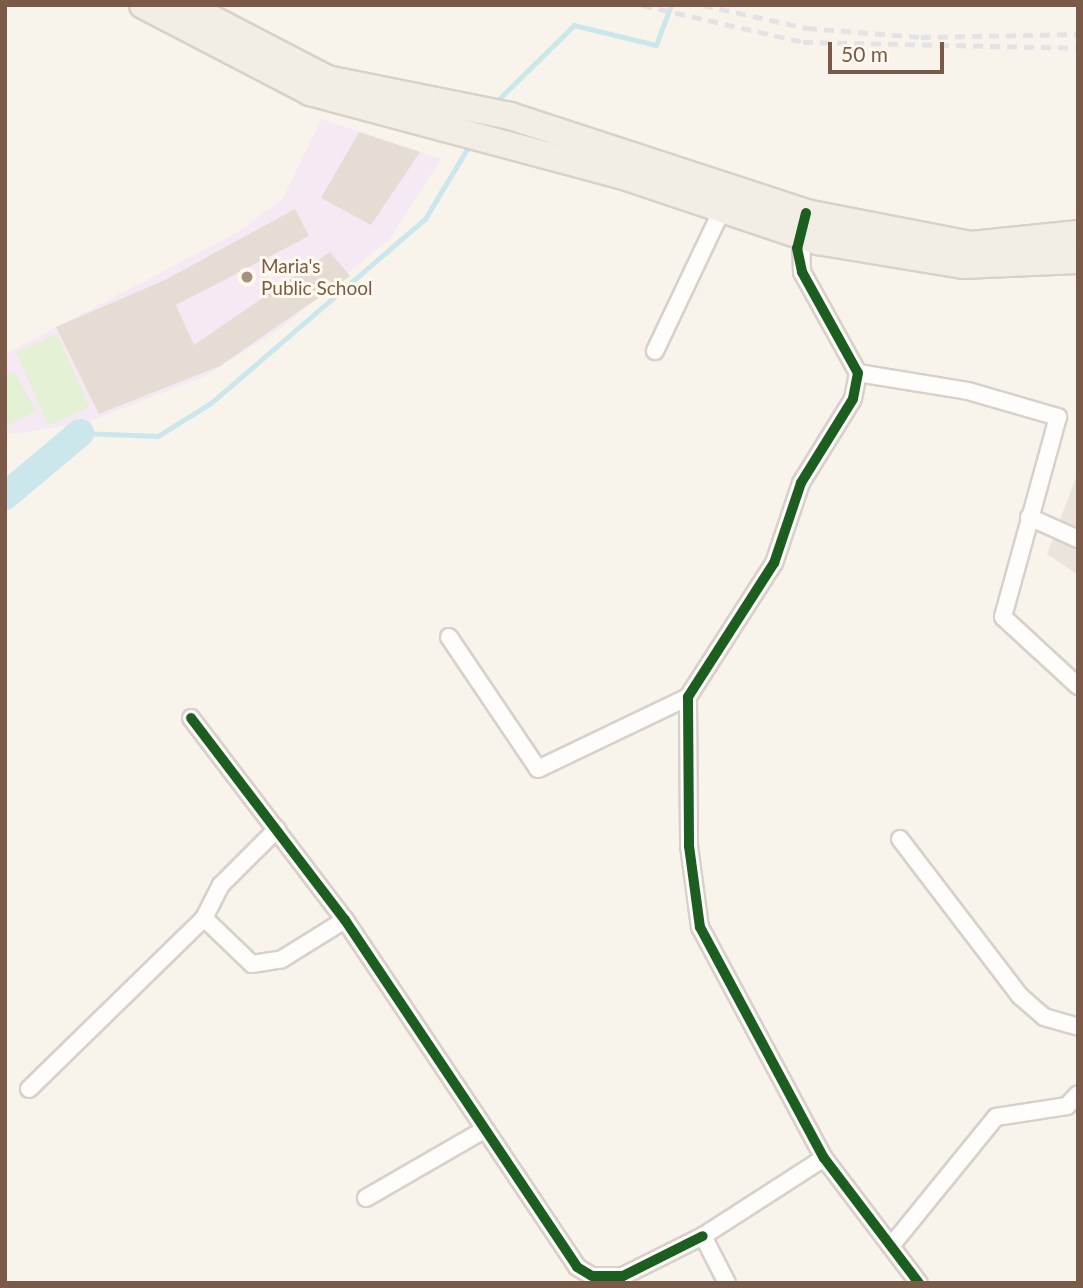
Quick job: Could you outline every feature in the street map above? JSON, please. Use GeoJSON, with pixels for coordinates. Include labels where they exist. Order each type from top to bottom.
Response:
{"type":"FeatureCollection","features":[{"type":"Feature","properties":{"kind":"main road"},"geometry":{"type":"LineString","coordinates":[[143,5],[310,92],[507,143],[722,210],[802,224],[971,245],[1078,234]]}},
{"type":"Feature","properties":{"kind":"main road"},"geometry":{"type":"LineString","coordinates":[[184,5],[327,79],[510,116],[802,224],[962,265],[1078,260]]}},
{"type":"Feature","properties":{"kind":"street"},"geometry":{"type":"LineString","coordinates":[[654,351],[722,210]]}},
{"type":"Feature","properties":{"kind":"street"},"geometry":{"type":"LineString","coordinates":[[449,637],[538,769],[688,697],[774,563],[801,484],[853,399],[858,373],[802,272],[802,224]]}},
{"type":"Feature","properties":{"kind":"street"},"geometry":{"type":"LineString","coordinates":[[858,373],[968,391],[1058,417],[1003,617],[1078,686]]}},
{"type":"Feature","properties":{"kind":"street"},"geometry":{"type":"LineString","coordinates":[[1030,517],[1078,539]]}},
{"type":"Feature","properties":{"kind":"street"},"geometry":{"type":"LineString","coordinates":[[688,697],[689,846],[700,927],[824,1158],[919,1283]]}},
{"type":"Feature","properties":{"kind":"street"},"geometry":{"type":"LineString","coordinates":[[191,719],[345,920],[554,1238],[592,1276],[624,1276],[703,1236],[824,1158]]}},
{"type":"Feature","properties":{"kind":"street"},"geometry":{"type":"LineString","coordinates":[[29,1088],[204,918],[221,885],[277,829]]}},
{"type":"Feature","properties":{"kind":"street"},"geometry":{"type":"LineString","coordinates":[[900,839],[1020,996],[1044,1017],[1078,1027]]}},
{"type":"Feature","properties":{"kind":"street"},"geometry":{"type":"LineString","coordinates":[[204,918],[252,964],[282,959],[345,920]]}},
{"type":"Feature","properties":{"kind":"street"},"geometry":{"type":"LineString","coordinates":[[891,1246],[996,1117],[1068,1106],[1078,1094]]}},
{"type":"Feature","properties":{"kind":"street"},"geometry":{"type":"LineString","coordinates":[[366,1198],[484,1130]]}},
{"type":"Feature","properties":{"kind":"street"},"geometry":{"type":"LineString","coordinates":[[703,1236],[727,1283]]}},
{"type":"Feature","properties":{"kind":"shaded area","name":"Maria's Public School"},"geometry":{"type":"Polygon","coordinates":[[[321,119],[441,159],[390,239],[281,328],[204,377],[85,423],[5,435],[5,354],[238,232],[283,198],[321,119]]]}},
{"type":"Feature","properties":{"kind":"shaded area"},"geometry":{"type":"Polygon","coordinates":[[[1078,472],[1078,575],[1047,554],[1078,472]]]}},
{"type":"Feature","properties":{"kind":"green space"},"geometry":{"type":"Polygon","coordinates":[[[57,334],[90,407],[48,425],[16,352],[57,334]]]}},
{"type":"Feature","properties":{"kind":"green space"},"geometry":{"type":"Polygon","coordinates":[[[14,371],[36,411],[5,427],[5,376],[14,371]]]}},
{"type":"Feature","properties":{"kind":"building"},"geometry":{"type":"Polygon","coordinates":[[[359,132],[420,152],[371,225],[321,198],[359,132]]]}},
{"type":"Feature","properties":{"kind":"building"},"geometry":{"type":"Polygon","coordinates":[[[295,209],[309,236],[176,305],[194,345],[330,252],[350,276],[220,366],[99,414],[56,327],[165,280],[295,209]]]}},
{"type":"Feature","properties":{"kind":"waterway"},"geometry":{"type":"LineString","coordinates":[[494,104],[574,25],[656,45],[671,5]]}},
{"type":"Feature","properties":{"kind":"waterway"},"geometry":{"type":"LineString","coordinates":[[80,433],[158,436],[211,403],[425,219],[470,144]]}},
{"type":"Feature","properties":{"kind":"waterway"},"geometry":{"type":"LineString","coordinates":[[5,496],[80,433]]}},
{"type":"Feature","properties":{"kind":"railway"},"geometry":{"type":"LineString","coordinates":[[642,5],[803,42],[1078,48]]}},
{"type":"Feature","properties":{"kind":"railway"},"geometry":{"type":"LineString","coordinates":[[703,5],[807,28],[921,37],[1078,34]]}},
{"type":"Feature","properties":{"kind":"cycle path"},"geometry":{"type":"LineString","coordinates":[[806,213],[797,248],[802,272],[858,373],[853,399],[801,483],[774,563],[688,697],[689,846],[700,927],[824,1158],[919,1283]]}},
{"type":"Feature","properties":{"kind":"cycle path"},"geometry":{"type":"LineString","coordinates":[[191,718],[345,920],[577,1267],[592,1276],[623,1276],[703,1236]]}},
{"type":"Feature","properties":{"kind":"place","name":"Maria's Public School"},"geometry":{"type":"Point","coordinates":[247,277]}}]}
